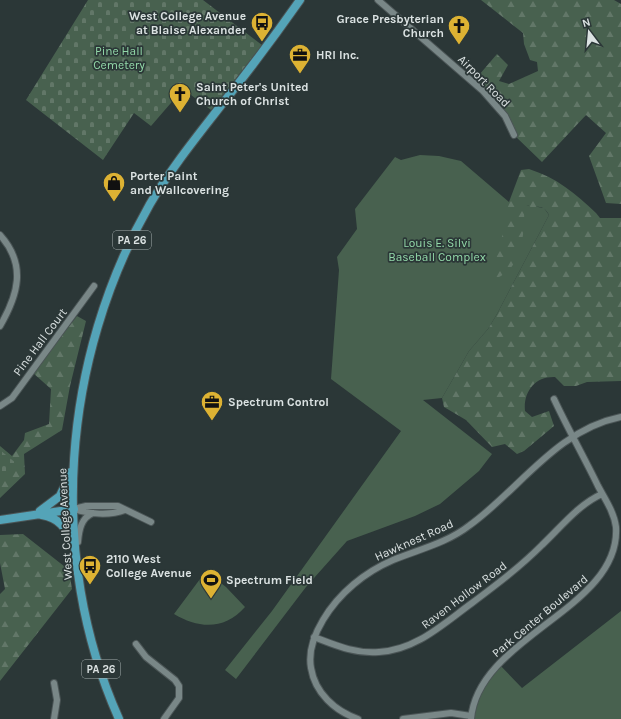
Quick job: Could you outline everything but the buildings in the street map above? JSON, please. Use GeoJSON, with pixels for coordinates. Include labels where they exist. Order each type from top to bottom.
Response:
{"type":"FeatureCollection","features":[{"type":"Feature","properties":{"kind":"main road","name":"West College Avenue"},"geometry":{"type":"LineString","coordinates":[[120,719],[104,680],[90,633],[82,592],[77,550],[73,467],[75,438],[86,368],[107,298],[134,236],[150,204],[175,165],[267,47],[300,0]]}},
{"type":"Feature","properties":{"kind":"main road"},"geometry":{"type":"LineString","coordinates":[[32,515],[48,507],[60,496],[73,467]]}},
{"type":"Feature","properties":{"kind":"main road"},"geometry":{"type":"LineString","coordinates":[[0,520],[74,509]]}},
{"type":"Feature","properties":{"kind":"main road"},"geometry":{"type":"LineString","coordinates":[[32,515],[46,516],[58,520],[67,529],[77,550]]}},
{"type":"Feature","properties":{"kind":"street","name":"Airport Road"},"geometry":{"type":"LineString","coordinates":[[378,0],[483,91],[505,116],[514,135]]}},
{"type":"Feature","properties":{"kind":"street"},"geometry":{"type":"LineString","coordinates":[[0,235],[12,254],[17,279],[12,304],[0,326]]}},
{"type":"Feature","properties":{"kind":"street","name":"Pine Hall Court"},"geometry":{"type":"LineString","coordinates":[[0,406],[12,398],[94,286]]}},
{"type":"Feature","properties":{"kind":"street","name":"Park Center Boulevard"},"geometry":{"type":"LineString","coordinates":[[471,717],[479,691],[489,675],[505,658],[572,607],[601,579],[618,550],[616,526],[613,515],[554,400]]}},
{"type":"Feature","properties":{"kind":"street","name":"Hawknest Road"},"geometry":{"type":"LineString","coordinates":[[358,719],[336,708],[324,697],[316,686],[310,664],[311,649],[314,637],[322,621],[334,603],[364,576],[383,565],[439,544],[465,529],[489,510],[548,454],[573,437],[603,422],[621,417]]}},
{"type":"Feature","properties":{"kind":"street","name":"Raven Hollow Road"},"geometry":{"type":"LineString","coordinates":[[314,637],[348,649],[368,652],[390,651],[412,644],[436,630],[515,571],[582,507],[602,494]]}},
{"type":"Feature","properties":{"kind":"street"},"geometry":{"type":"LineString","coordinates":[[74,509],[86,506],[118,506],[151,522]]}},
{"type":"Feature","properties":{"kind":"street"},"geometry":{"type":"LineString","coordinates":[[74,509],[86,513],[117,513],[124,510]]}},
{"type":"Feature","properties":{"kind":"street"},"geometry":{"type":"LineString","coordinates":[[77,550],[82,524],[86,517],[95,513]]}},
{"type":"Feature","properties":{"kind":"street"},"geometry":{"type":"LineString","coordinates":[[136,644],[146,656],[175,680],[179,686],[179,698],[164,719]]}},
{"type":"Feature","properties":{"kind":"street"},"geometry":{"type":"LineString","coordinates":[[54,683],[57,700],[54,719]]}},
{"type":"Feature","properties":{"kind":"street"},"geometry":{"type":"LineString","coordinates":[[403,719],[451,713],[471,717]]}},
{"type":"Feature","properties":{"kind":"green space","name":"Pine Hall Cemetery"},"geometry":{"type":"Polygon","coordinates":[[[88,0],[203,0],[262,45],[211,110],[183,89],[151,126],[134,113],[103,160],[26,100],[88,0]]]}},
{"type":"Feature","properties":{"kind":"green space"},"geometry":{"type":"Polygon","coordinates":[[[481,0],[614,0],[621,4],[621,204],[606,203],[589,156],[606,133],[586,115],[542,162],[514,135],[508,122],[473,82],[497,54],[508,65],[499,81],[509,84],[538,71],[537,62],[530,60],[524,44],[523,33],[481,0]]]}},
{"type":"Feature","properties":{"kind":"green space","name":"Louis E. Silvi Baseball Complex"},"geometry":{"type":"Polygon","coordinates":[[[420,155],[439,156],[461,161],[509,202],[544,208],[549,215],[497,314],[488,329],[469,351],[442,398],[423,400],[492,454],[479,471],[440,504],[415,516],[347,541],[306,587],[236,679],[225,670],[272,611],[401,431],[331,379],[339,270],[337,257],[357,229],[355,209],[395,157],[401,160],[420,155]]]}},
{"type":"Feature","properties":{"kind":"green space"},"geometry":{"type":"Polygon","coordinates":[[[529,169],[548,177],[565,187],[600,218],[621,218],[621,381],[587,382],[576,386],[564,386],[555,377],[548,377],[536,382],[528,392],[525,411],[532,417],[549,411],[554,426],[524,451],[517,454],[505,444],[492,447],[466,420],[444,407],[442,398],[469,351],[488,329],[497,314],[549,215],[542,208],[532,208],[528,205],[524,206],[523,237],[517,258],[505,273],[496,278],[490,275],[500,247],[509,202],[521,170],[529,169]]]}},
{"type":"Feature","properties":{"kind":"green space"},"geometry":{"type":"Polygon","coordinates":[[[77,316],[86,321],[70,386],[62,430],[24,454],[25,474],[0,498],[0,446],[12,456],[24,440],[25,433],[49,424],[51,389],[33,373],[77,316]]]}},
{"type":"Feature","properties":{"kind":"green space"},"geometry":{"type":"Polygon","coordinates":[[[0,450],[17,464],[0,485],[0,450]]]}},
{"type":"Feature","properties":{"kind":"green space"},"geometry":{"type":"Polygon","coordinates":[[[23,534],[69,570],[72,589],[0,681],[0,594],[5,589],[0,563],[0,535],[23,534]]]}},
{"type":"Feature","properties":{"kind":"green space","name":"Spectrum Field"},"geometry":{"type":"Polygon","coordinates":[[[209,574],[226,587],[245,607],[229,620],[211,625],[193,622],[174,614],[203,575],[209,574]]]}},
{"type":"Feature","properties":{"kind":"green space"},"geometry":{"type":"Polygon","coordinates":[[[621,611],[621,719],[471,719],[476,699],[499,664],[522,688],[621,611]]]}},
{"type":"Feature","properties":{"kind":"place","name":"West College Avenue at Blaise Alexander"},"geometry":{"type":"Point","coordinates":[262,42]}},
{"type":"Feature","properties":{"kind":"place","name":"Grace Presbyterian Church"},"geometry":{"type":"Point","coordinates":[459,46]}},
{"type":"Feature","properties":{"kind":"place","name":"HRI Inc."},"geometry":{"type":"Point","coordinates":[300,74]}},
{"type":"Feature","properties":{"kind":"place","name":"Saint Peter's United Church of Christ"},"geometry":{"type":"Point","coordinates":[180,114]}},
{"type":"Feature","properties":{"kind":"place","name":"Porter Paint and Wallcovering"},"geometry":{"type":"Point","coordinates":[114,202]}},
{"type":"Feature","properties":{"kind":"place","name":"Spectrum Control"},"geometry":{"type":"Point","coordinates":[212,422]}},
{"type":"Feature","properties":{"kind":"place","name":"2110 West College Avenue"},"geometry":{"type":"Point","coordinates":[90,586]}},
{"type":"Feature","properties":{"kind":"place","name":"Spectrum Field"},"geometry":{"type":"Point","coordinates":[211,600]}}]}
